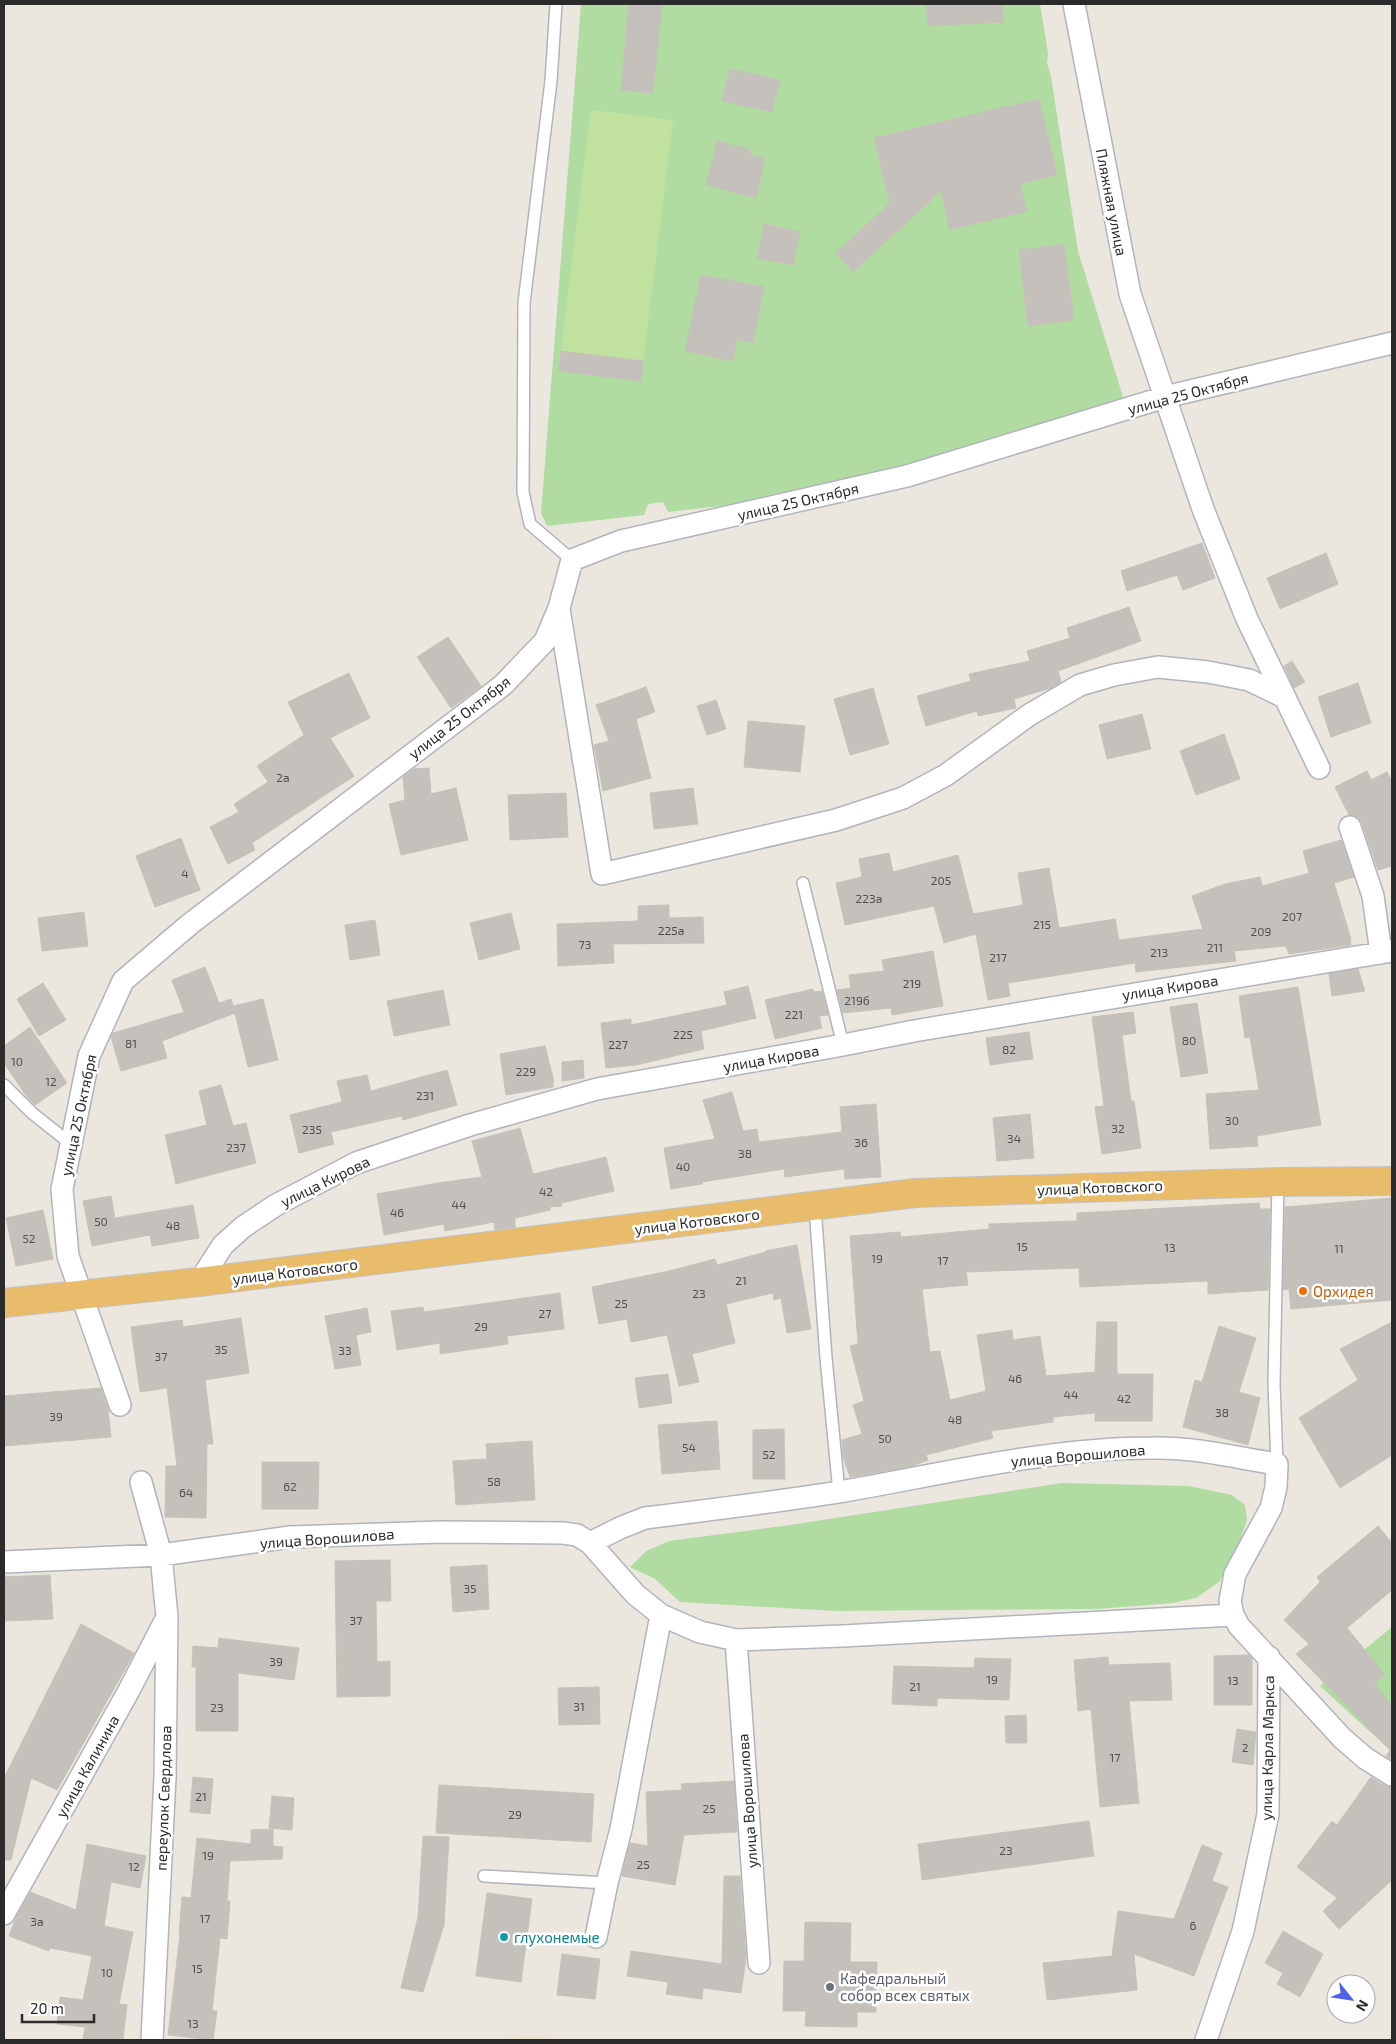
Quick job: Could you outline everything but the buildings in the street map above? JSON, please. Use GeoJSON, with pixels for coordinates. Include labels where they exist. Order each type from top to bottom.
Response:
{"type":"FeatureCollection","features":[{"type":"Feature","properties":{"kind":"highway","name":"улица Котовского"},"geometry":{"type":"LineString","coordinates":[[4,1303],[200,1282],[815,1207],[915,1193],[1278,1182],[1392,1181]]}},
{"type":"Feature","properties":{"kind":"street","name":"Пляжная улица"},"geometry":{"type":"LineString","coordinates":[[1074,4],[1130,294],[1203,509],[1248,619],[1319,768]]}},
{"type":"Feature","properties":{"kind":"street","name":"улица 25 Октября"},"geometry":{"type":"LineString","coordinates":[[120,1405],[68,1256],[62,1190],[89,1056],[123,980],[190,924],[504,685],[545,641],[559,608],[572,560],[621,541],[907,476],[1165,397],[1392,343]]}},
{"type":"Feature","properties":{"kind":"street"},"geometry":{"type":"LineString","coordinates":[[559,608],[602,874],[836,820],[903,798],[946,775],[1029,715],[1080,685],[1114,675],[1158,667],[1208,672],[1249,680],[1284,698]]}},
{"type":"Feature","properties":{"kind":"street"},"geometry":{"type":"LineString","coordinates":[[1350,827],[1373,896],[1386,952]]}},
{"type":"Feature","properties":{"kind":"street","name":"улица Кирова"},"geometry":{"type":"LineString","coordinates":[[200,1282],[223,1244],[243,1227],[276,1205],[356,1163],[470,1125],[597,1090],[843,1046],[914,1031],[1386,952]]}},
{"type":"Feature","properties":{"kind":"street","name":"улица Ворошилова"},"geometry":{"type":"LineString","coordinates":[[590,1543],[644,1518],[839,1492],[1000,1462],[1103,1450],[1154,1448],[1188,1450],[1277,1464]]}},
{"type":"Feature","properties":{"kind":"street"},"geometry":{"type":"LineString","coordinates":[[1277,1464],[1276,1487],[1271,1508],[1235,1574],[1230,1601],[1233,1615],[1239,1626],[1342,1738],[1364,1758],[1392,1775]]}},
{"type":"Feature","properties":{"kind":"street","name":"переулок Свердлова"},"geometry":{"type":"LineString","coordinates":[[140,1482],[160,1555],[167,1617],[164,1777],[152,2040]]}},
{"type":"Feature","properties":{"kind":"street","name":"улица Ворошилова"},"geometry":{"type":"LineString","coordinates":[[4,1562],[160,1555],[290,1537],[440,1532],[563,1533],[577,1535],[590,1543],[635,1594],[661,1615],[700,1632],[736,1640],[1233,1615]]}},
{"type":"Feature","properties":{"kind":"street"},"geometry":{"type":"LineString","coordinates":[[596,1937],[606,1884],[621,1829],[661,1615]]}},
{"type":"Feature","properties":{"kind":"street","name":"улица Калинина"},"geometry":{"type":"LineString","coordinates":[[4,1914],[128,1694],[167,1617]]}},
{"type":"Feature","properties":{"kind":"street","name":"улица Ворошилова"},"geometry":{"type":"LineString","coordinates":[[736,1640],[759,1963]]}},
{"type":"Feature","properties":{"kind":"street","name":"улица Карла Маркса"},"geometry":{"type":"LineString","coordinates":[[1206,2040],[1243,1931],[1268,1814],[1269,1657]]}},
{"type":"Feature","properties":{"kind":"lane"},"geometry":{"type":"LineString","coordinates":[[556,4],[551,81],[524,303],[523,492],[530,524],[572,560]]}},
{"type":"Feature","properties":{"kind":"lane"},"geometry":{"type":"LineString","coordinates":[[803,883],[843,1046]]}},
{"type":"Feature","properties":{"kind":"lane"},"geometry":{"type":"LineString","coordinates":[[4,1085],[32,1113],[71,1144]]}},
{"type":"Feature","properties":{"kind":"lane"},"geometry":{"type":"LineString","coordinates":[[1277,1464],[1274,1384],[1278,1182]]}},
{"type":"Feature","properties":{"kind":"lane"},"geometry":{"type":"LineString","coordinates":[[815,1207],[826,1358],[839,1492]]}},
{"type":"Feature","properties":{"kind":"lane"},"geometry":{"type":"LineString","coordinates":[[484,1876],[606,1884]]}},
{"type":"Feature","properties":{"kind":"shaded area"},"geometry":{"type":"Polygon","coordinates":[[[510,2034],[581,2040],[509,2040],[510,2034]]]}},
{"type":"Feature","properties":{"kind":"green space"},"geometry":{"type":"Polygon","coordinates":[[[581,4],[1040,4],[1048,53],[1047,63],[1051,76],[1078,251],[1124,400],[909,466],[738,504],[668,512],[663,502],[648,504],[644,515],[547,526],[541,513],[581,4]]]}},
{"type":"Feature","properties":{"kind":"green space"},"geometry":{"type":"Polygon","coordinates":[[[591,110],[673,120],[643,361],[561,351],[591,110]]]}},
{"type":"Feature","properties":{"kind":"green space"},"geometry":{"type":"Polygon","coordinates":[[[1062,1483],[1189,1486],[1232,1495],[1245,1505],[1247,1520],[1237,1551],[1219,1582],[1196,1598],[1173,1603],[1097,1609],[835,1611],[680,1602],[655,1579],[630,1567],[646,1551],[669,1541],[790,1525],[1062,1483]]]}},
{"type":"Feature","properties":{"kind":"green space"},"geometry":{"type":"Polygon","coordinates":[[[1392,1627],[1392,1752],[1320,1686],[1392,1627]]]}},
{"type":"Feature","properties":{"kind":"place","name":"Орхидея"},"geometry":{"type":"Point","coordinates":[1303,1291]}},
{"type":"Feature","properties":{"kind":"place","name":"глухонемые"},"geometry":{"type":"Point","coordinates":[504,1937]}},
{"type":"Feature","properties":{"kind":"place","name":"Кафедральный собор всех святых"},"geometry":{"type":"Point","coordinates":[830,1987]}}]}
